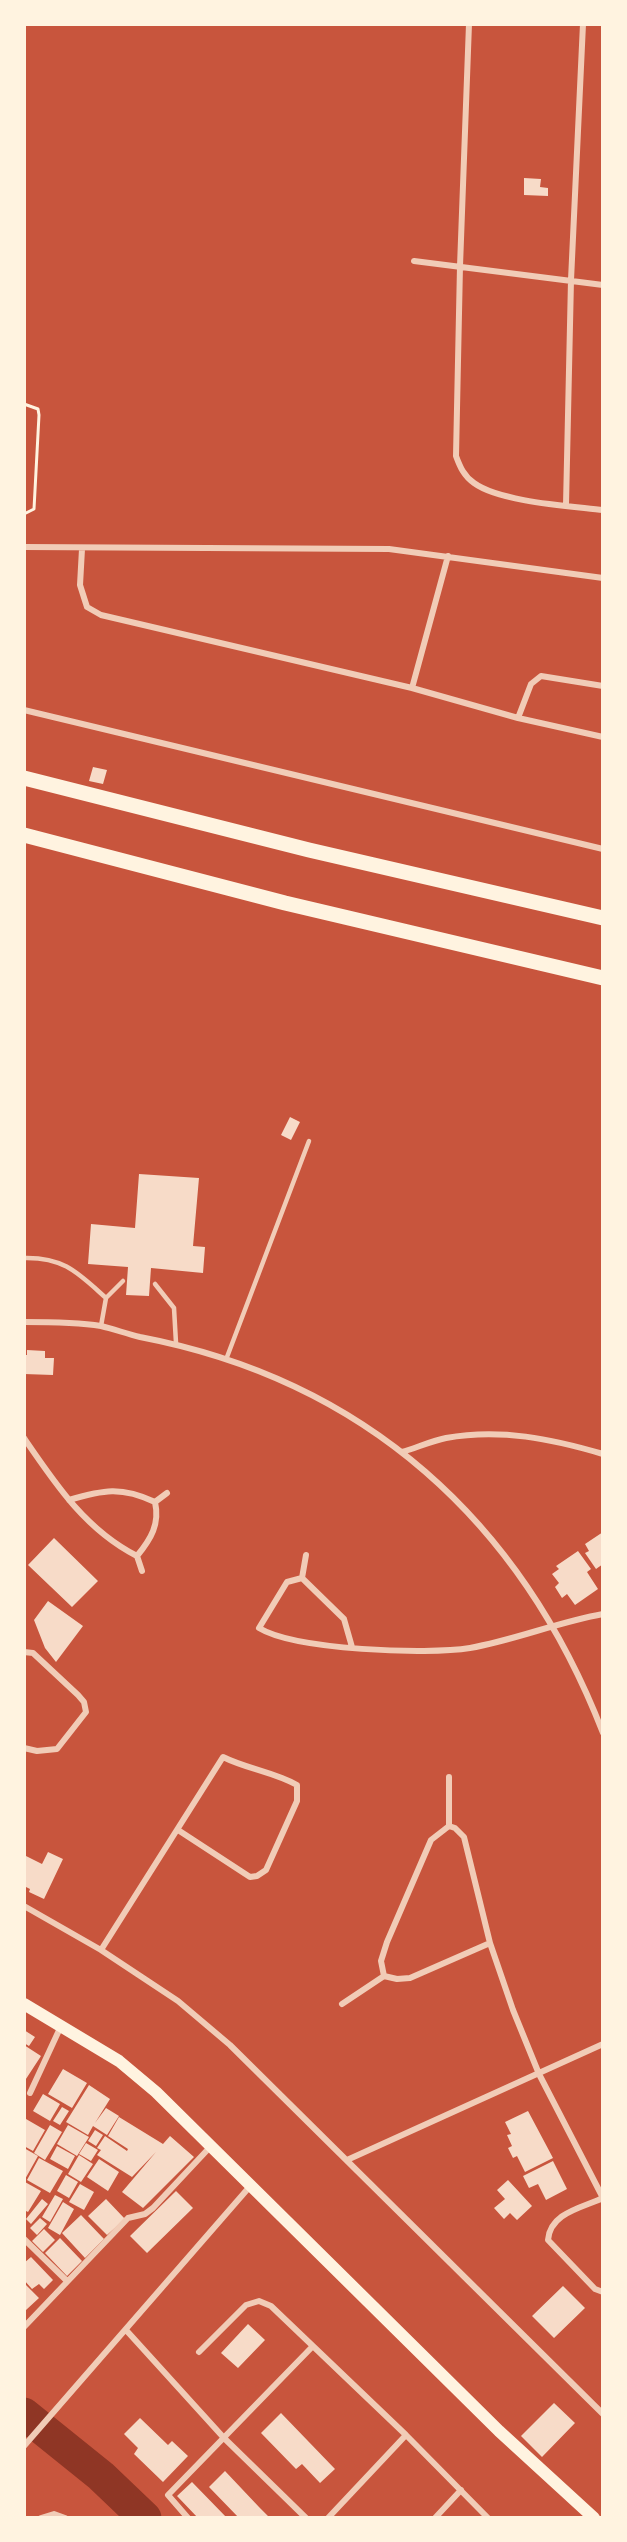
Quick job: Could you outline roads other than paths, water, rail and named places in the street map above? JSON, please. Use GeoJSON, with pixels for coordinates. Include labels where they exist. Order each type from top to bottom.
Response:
{"type":"FeatureCollection","features":[{"type":"Feature","properties":{"kind":"highway"},"geometry":{"type":"LineString","coordinates":[[24,778],[275,842],[603,918]]}},
{"type":"Feature","properties":{"kind":"highway"},"geometry":{"type":"LineString","coordinates":[[24,835],[285,903],[603,978]]}},
{"type":"Feature","properties":{"kind":"main road"},"geometry":{"type":"LineString","coordinates":[[24,2004],[119,2061],[156,2092],[252,2184],[499,2431],[594,2518]]}},
{"type":"Feature","properties":{"kind":"street"},"geometry":{"type":"LineString","coordinates":[[469,24],[456,456],[462,471],[474,483],[493,493],[603,510]]}},
{"type":"Feature","properties":{"kind":"street"},"geometry":{"type":"LineString","coordinates":[[566,505],[571,280],[583,24]]}},
{"type":"Feature","properties":{"kind":"street"},"geometry":{"type":"LineString","coordinates":[[414,261],[603,285]]}},
{"type":"Feature","properties":{"kind":"street"},"geometry":{"type":"LineString","coordinates":[[453,477],[462,471]]}},
{"type":"Feature","properties":{"kind":"street"},"geometry":{"type":"LineString","coordinates":[[24,547],[389,549],[603,578]]}},
{"type":"Feature","properties":{"kind":"street"},"geometry":{"type":"LineString","coordinates":[[82,549],[80,585],[87,607],[101,615],[412,688],[518,718],[603,737]]}},
{"type":"Feature","properties":{"kind":"street"},"geometry":{"type":"LineString","coordinates":[[412,688],[448,556]]}},
{"type":"Feature","properties":{"kind":"street"},"geometry":{"type":"LineString","coordinates":[[518,718],[531,684],[542,676],[603,686]]}},
{"type":"Feature","properties":{"kind":"street"},"geometry":{"type":"LineString","coordinates":[[24,710],[603,849]]}},
{"type":"Feature","properties":{"kind":"street"},"geometry":{"type":"LineString","coordinates":[[24,1322],[101,1326],[226,1357],[322,1398],[359,1419],[402,1452],[484,1530],[554,1625],[587,1692],[603,1733]]}},
{"type":"Feature","properties":{"kind":"street"},"geometry":{"type":"LineString","coordinates":[[402,1452],[446,1438],[513,1434],[554,1440],[603,1454]]}},
{"type":"Feature","properties":{"kind":"street"},"geometry":{"type":"LineString","coordinates":[[24,1438],[84,1520],[101,1535],[137,1556],[142,1571]]}},
{"type":"Feature","properties":{"kind":"street"},"geometry":{"type":"LineString","coordinates":[[69,1500],[108,1490],[138,1494],[155,1502]]}},
{"type":"Feature","properties":{"kind":"street"},"geometry":{"type":"LineString","coordinates":[[155,1502],[167,1493]]}},
{"type":"Feature","properties":{"kind":"street"},"geometry":{"type":"LineString","coordinates":[[137,1556],[154,1530],[158,1515],[155,1502]]}},
{"type":"Feature","properties":{"kind":"street"},"geometry":{"type":"LineString","coordinates":[[302,1578],[306,1555]]}},
{"type":"Feature","properties":{"kind":"street"},"geometry":{"type":"LineString","coordinates":[[302,1578],[287,1582],[259,1628],[267,1633],[314,1646],[399,1650],[469,1648],[603,1614]]}},
{"type":"Feature","properties":{"kind":"street"},"geometry":{"type":"LineString","coordinates":[[302,1578],[344,1619],[352,1647]]}},
{"type":"Feature","properties":{"kind":"street"},"geometry":{"type":"LineString","coordinates":[[24,1652],[33,1653],[78,1695],[84,1702],[86,1712],[57,1749],[37,1751],[24,1748]]}},
{"type":"Feature","properties":{"kind":"street"},"geometry":{"type":"LineString","coordinates":[[101,1950],[223,1757],[243,1767],[285,1778],[297,1785],[297,1801],[266,1870],[257,1876],[250,1877],[178,1830]]}},
{"type":"Feature","properties":{"kind":"street"},"geometry":{"type":"LineString","coordinates":[[449,1777],[449,1826]]}},
{"type":"Feature","properties":{"kind":"street"},"geometry":{"type":"LineString","coordinates":[[449,1826],[455,1828],[464,1837],[490,1943],[539,2074],[603,2198],[557,2218],[549,2229],[548,2240],[595,2289],[603,2292]]}},
{"type":"Feature","properties":{"kind":"street"},"geometry":{"type":"LineString","coordinates":[[384,1976],[381,1961],[387,1942],[431,1840],[449,1826]]}},
{"type":"Feature","properties":{"kind":"street"},"geometry":{"type":"LineString","coordinates":[[24,1906],[101,1950],[178,2001],[230,2045],[603,2414]]}},
{"type":"Feature","properties":{"kind":"street"},"geometry":{"type":"LineString","coordinates":[[342,2004],[384,1976],[397,1979],[410,1978],[490,1943]]}},
{"type":"Feature","properties":{"kind":"street"},"geometry":{"type":"LineString","coordinates":[[30,2093],[62,2026]]}},
{"type":"Feature","properties":{"kind":"street"},"geometry":{"type":"LineString","coordinates":[[346,2160],[603,2044]]}},
{"type":"Feature","properties":{"kind":"street"},"geometry":{"type":"LineString","coordinates":[[24,2327],[66,2280],[128,2218],[145,2214],[153,2208],[212,2146]]}},
{"type":"Feature","properties":{"kind":"street"},"geometry":{"type":"LineString","coordinates":[[24,2446],[252,2184]]}},
{"type":"Feature","properties":{"kind":"street"},"geometry":{"type":"LineString","coordinates":[[24,2240],[66,2280]]}},
{"type":"Feature","properties":{"kind":"street"},"geometry":{"type":"LineString","coordinates":[[199,2352],[246,2306],[259,2301],[272,2306],[488,2518]]}},
{"type":"Feature","properties":{"kind":"street"},"geometry":{"type":"LineString","coordinates":[[126,2330],[225,2438],[306,2518]]}},
{"type":"Feature","properties":{"kind":"street"},"geometry":{"type":"LineString","coordinates":[[188,2518],[168,2495],[312,2346]]}},
{"type":"Feature","properties":{"kind":"street"},"geometry":{"type":"LineString","coordinates":[[328,2518],[406,2435]]}},
{"type":"Feature","properties":{"kind":"street"},"geometry":{"type":"LineString","coordinates":[[435,2518],[461,2490]]}},
{"type":"Feature","properties":{"kind":"street"},"geometry":{"type":"LineString","coordinates":[[41,2518],[54,2514],[65,2518]]}},
{"type":"Feature","properties":{"kind":"lane"},"geometry":{"type":"LineString","coordinates":[[226,1357],[309,1141]]}},
{"type":"Feature","properties":{"kind":"lane"},"geometry":{"type":"LineString","coordinates":[[24,1258],[43,1258],[68,1265],[106,1298]]}},
{"type":"Feature","properties":{"kind":"lane"},"geometry":{"type":"LineString","coordinates":[[101,1326],[106,1298],[123,1281]]}},
{"type":"Feature","properties":{"kind":"lane"},"geometry":{"type":"LineString","coordinates":[[155,1284],[174,1308],[176,1343]]}},
{"type":"Feature","properties":{"kind":"waterway"},"geometry":{"type":"LineString","coordinates":[[24,2414],[101,2476],[145,2518]]}}]}
